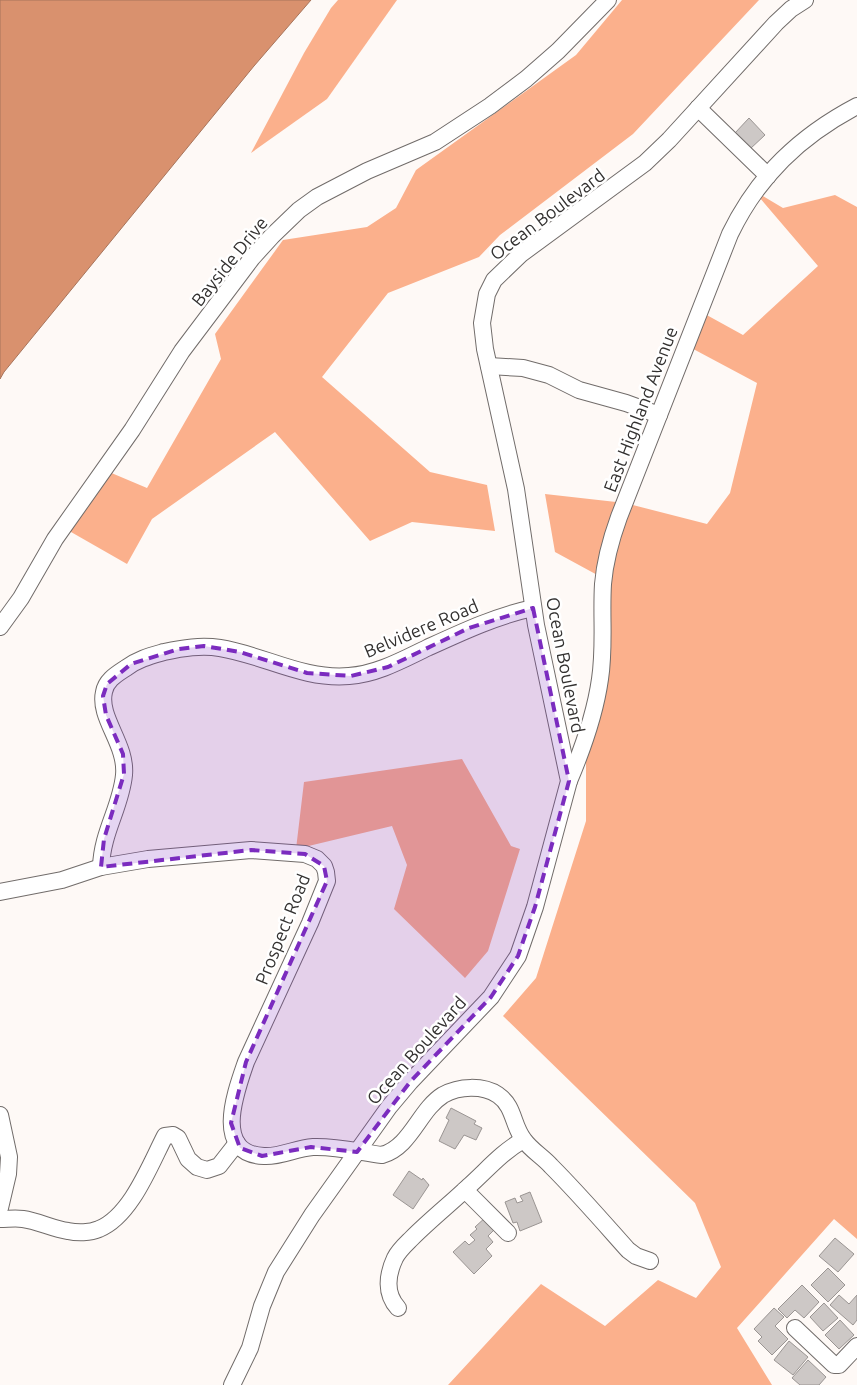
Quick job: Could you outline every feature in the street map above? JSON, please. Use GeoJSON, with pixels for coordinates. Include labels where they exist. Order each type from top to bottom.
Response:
{"type":"FeatureCollection","features":[{"type":"Feature","properties":{"kind":"street","name":"Bayside Drive"},"geometry":{"type":"LineString","coordinates":[[0,627],[21,598],[55,539],[132,430],[182,351],[252,258],[272,236],[299,210],[317,197],[351,179],[436,142],[490,106],[546,62],[608,0]]}},
{"type":"Feature","properties":{"kind":"street","name":"Ocean Boulevard"},"geometry":{"type":"LineString","coordinates":[[232,1385],[247,1354],[262,1306],[276,1272],[312,1215],[389,1107],[410,1082],[491,997],[518,956],[535,907],[569,781],[533,608],[516,489],[485,349],[483,312],[487,294],[494,280],[521,254],[645,163],[776,23],[790,9],[805,0]]}},
{"type":"Feature","properties":{"kind":"street","name":"East Highland Avenue"},"geometry":{"type":"LineString","coordinates":[[569,781],[584,747],[597,698],[604,640],[603,585],[609,545],[730,234],[750,198],[768,176],[807,137],[857,106]]}},
{"type":"Feature","properties":{"kind":"street"},"geometry":{"type":"LineString","coordinates":[[698,108],[768,176]]}},
{"type":"Feature","properties":{"kind":"street"},"geometry":{"type":"LineString","coordinates":[[489,366],[523,368],[549,375],[579,390],[626,403],[659,416]]}},
{"type":"Feature","properties":{"kind":"street","name":"Belvidere Road"},"geometry":{"type":"LineString","coordinates":[[101,867],[104,839],[122,788],[124,774],[123,754],[106,715],[103,696],[107,684],[114,676],[131,664],[157,654],[204,646],[240,652],[307,673],[324,676],[351,676],[388,666],[469,628],[512,612],[533,608]]}},
{"type":"Feature","properties":{"kind":"street","name":"Prospect Road"},"geometry":{"type":"LineString","coordinates":[[0,892],[62,880],[101,867],[148,860],[251,850],[306,854],[317,859],[324,866],[327,881],[310,923],[246,1062],[238,1085],[232,1108],[231,1123],[237,1143]]}},
{"type":"Feature","properties":{"kind":"street"},"geometry":{"type":"LineString","coordinates":[[0,1219],[25,1219],[69,1232],[91,1232],[100,1229],[112,1221],[124,1209],[137,1190],[165,1136],[173,1135],[178,1138],[188,1159],[197,1167],[208,1170],[219,1166],[237,1143],[247,1153],[262,1156],[274,1156],[311,1147],[331,1147],[382,1155],[390,1153],[398,1147],[444,1095],[464,1088],[482,1089],[498,1095],[507,1103],[523,1140],[550,1165],[628,1250],[636,1256],[650,1261]]}},
{"type":"Feature","properties":{"kind":"street"},"geometry":{"type":"LineString","coordinates":[[0,1115],[9,1157],[8,1174],[0,1208]]}},
{"type":"Feature","properties":{"kind":"street"},"geometry":{"type":"LineString","coordinates":[[398,1308],[392,1301],[388,1283],[394,1259],[398,1253],[434,1216],[465,1190],[506,1150],[523,1140]]}},
{"type":"Feature","properties":{"kind":"street"},"geometry":{"type":"LineString","coordinates":[[465,1190],[508,1233]]}},
{"type":"Feature","properties":{"kind":"street"},"geometry":{"type":"LineString","coordinates":[[796,1328],[834,1365],[838,1365],[857,1346]]}},
{"type":"Feature","properties":{"kind":"highlighted area"},"geometry":{"type":"Polygon","coordinates":[[[533,608],[569,781],[535,907],[518,956],[491,997],[410,1082],[357,1152],[311,1147],[262,1156],[240,1148],[231,1123],[246,1062],[327,881],[324,866],[305,854],[251,850],[101,867],[104,839],[124,774],[123,754],[106,715],[103,696],[107,684],[131,664],[179,649],[204,646],[240,652],[307,673],[351,676],[388,667],[469,628],[533,608]]]}},
{"type":"Feature","properties":{"kind":"shaded area"},"geometry":{"type":"Polygon","coordinates":[[[0,0],[311,0],[254,66],[0,379],[0,0]]]}},
{"type":"Feature","properties":{"kind":"shaded area"},"geometry":{"type":"Polygon","coordinates":[[[338,0],[397,0],[327,99],[251,153],[304,53],[331,8],[338,0]]]}},
{"type":"Feature","properties":{"kind":"shaded area"},"geometry":{"type":"Polygon","coordinates":[[[622,0],[759,0],[633,134],[500,235],[479,257],[388,293],[322,377],[430,472],[487,485],[495,531],[412,522],[370,541],[275,432],[152,519],[127,564],[64,528],[102,469],[147,488],[221,359],[215,334],[283,240],[367,227],[396,208],[416,170],[576,55],[622,0]]]}},
{"type":"Feature","properties":{"kind":"shaded area"},"geometry":{"type":"Polygon","coordinates":[[[753,190],[783,208],[835,195],[857,207],[857,1239],[834,1219],[737,1328],[772,1385],[448,1385],[541,1284],[605,1326],[658,1280],[696,1298],[721,1267],[695,1203],[503,1016],[536,978],[586,821],[586,734],[602,683],[601,577],[555,552],[545,494],[625,503],[707,524],[730,493],[757,383],[682,343],[694,308],[743,335],[818,266],[753,190]]]}},
{"type":"Feature","properties":{"kind":"shaded area"},"geometry":{"type":"Polygon","coordinates":[[[462,759],[511,846],[520,849],[488,951],[465,978],[394,909],[407,865],[392,826],[296,849],[304,782],[462,759]]]}},
{"type":"Feature","properties":{"kind":"building"},"geometry":{"type":"Polygon","coordinates":[[[749,118],[765,135],[750,149],[735,133],[749,118]]]}},
{"type":"Feature","properties":{"kind":"building"},"geometry":{"type":"Polygon","coordinates":[[[451,1108],[476,1121],[474,1124],[482,1128],[476,1140],[464,1135],[455,1149],[439,1141],[449,1120],[446,1118],[451,1108]]]}},
{"type":"Feature","properties":{"kind":"building"},"geometry":{"type":"Polygon","coordinates":[[[409,1171],[422,1180],[423,1178],[429,1185],[413,1209],[393,1195],[409,1171]]]}},
{"type":"Feature","properties":{"kind":"building"},"geometry":{"type":"Polygon","coordinates":[[[530,1192],[542,1222],[520,1231],[517,1222],[513,1223],[505,1202],[515,1198],[517,1203],[523,1201],[520,1196],[530,1192]]]}},
{"type":"Feature","properties":{"kind":"building"},"geometry":{"type":"Polygon","coordinates":[[[487,1216],[497,1227],[488,1236],[493,1242],[486,1249],[492,1256],[474,1274],[453,1252],[465,1241],[469,1245],[475,1240],[470,1235],[477,1229],[475,1227],[487,1216]]]}},
{"type":"Feature","properties":{"kind":"building"},"geometry":{"type":"Polygon","coordinates":[[[835,1238],[854,1254],[838,1272],[819,1256],[835,1238]]]}},
{"type":"Feature","properties":{"kind":"building"},"geometry":{"type":"Polygon","coordinates":[[[828,1268],[845,1285],[828,1302],[811,1285],[828,1268]]]}},
{"type":"Feature","properties":{"kind":"building"},"geometry":{"type":"Polygon","coordinates":[[[802,1285],[819,1302],[804,1318],[795,1310],[787,1318],[778,1309],[802,1285]]]}},
{"type":"Feature","properties":{"kind":"building"},"geometry":{"type":"Polygon","coordinates":[[[839,1295],[849,1304],[857,1295],[857,1320],[853,1325],[830,1305],[839,1295]]]}},
{"type":"Feature","properties":{"kind":"building"},"geometry":{"type":"Polygon","coordinates":[[[824,1303],[838,1318],[823,1331],[810,1317],[824,1303]]]}},
{"type":"Feature","properties":{"kind":"building"},"geometry":{"type":"Polygon","coordinates":[[[774,1308],[784,1317],[775,1326],[788,1339],[772,1355],[758,1341],[762,1337],[754,1329],[774,1308]]]}},
{"type":"Feature","properties":{"kind":"building"},"geometry":{"type":"Polygon","coordinates":[[[840,1320],[854,1335],[839,1349],[825,1335],[840,1320]]]}},
{"type":"Feature","properties":{"kind":"building"},"geometry":{"type":"Polygon","coordinates":[[[789,1341],[808,1357],[793,1375],[774,1360],[789,1341]]]}},
{"type":"Feature","properties":{"kind":"building"},"geometry":{"type":"Polygon","coordinates":[[[808,1360],[826,1377],[819,1385],[800,1385],[792,1378],[808,1360]]]}}]}
